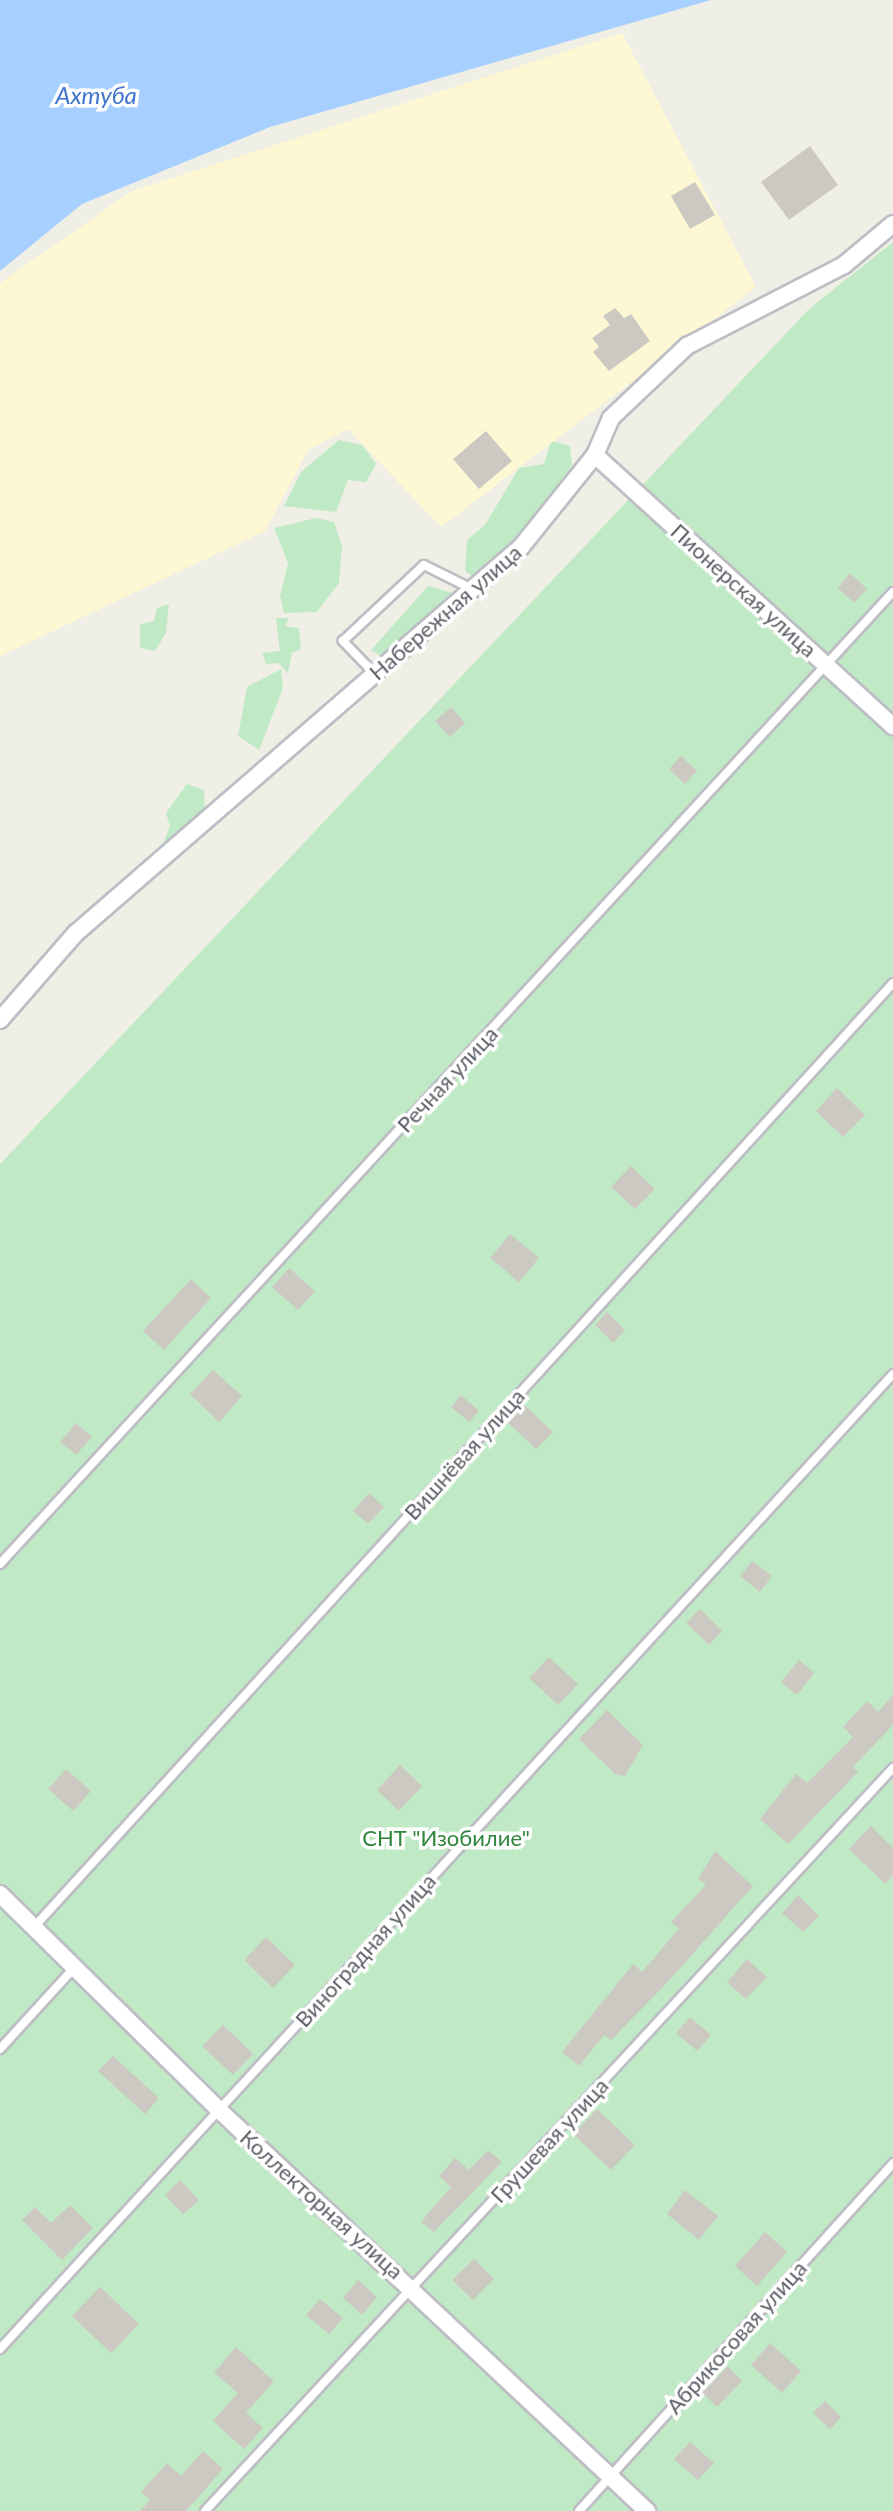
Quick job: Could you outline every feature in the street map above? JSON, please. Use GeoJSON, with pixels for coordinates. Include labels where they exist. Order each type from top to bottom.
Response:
{"type":"FeatureCollection","features":[{"type":"Feature","properties":{"kind":"street","name":"Набережная улица"},"geometry":{"type":"LineString","coordinates":[[0,1020],[76,933],[521,547],[595,455],[611,418],[687,346],[844,265],[893,224]]}},
{"type":"Feature","properties":{"kind":"street","name":"Пионерская улица"},"geometry":{"type":"LineString","coordinates":[[595,455],[893,726]]}},
{"type":"Feature","properties":{"kind":"street","name":"Коллекторная улица"},"geometry":{"type":"LineString","coordinates":[[0,1894],[219,2110],[413,2286],[609,2478],[647,2511]]}},
{"type":"Feature","properties":{"kind":"lane"},"geometry":{"type":"LineString","coordinates":[[375,674],[343,641],[424,565],[472,589]]}},
{"type":"Feature","properties":{"kind":"lane","name":"Речная улица"},"geometry":{"type":"LineString","coordinates":[[0,1564],[893,592]]}},
{"type":"Feature","properties":{"kind":"lane","name":"Вишнёвая улица"},"geometry":{"type":"LineString","coordinates":[[35,1926],[893,983]]}},
{"type":"Feature","properties":{"kind":"lane","name":"Виноградная улица"},"geometry":{"type":"LineString","coordinates":[[0,2349],[893,1374]]}},
{"type":"Feature","properties":{"kind":"lane","name":"Грушевая улица"},"geometry":{"type":"LineString","coordinates":[[205,2511],[893,1768]]}},
{"type":"Feature","properties":{"kind":"lane"},"geometry":{"type":"LineString","coordinates":[[0,2049],[75,1967]]}},
{"type":"Feature","properties":{"kind":"lane","name":"Абрикосовая улица"},"geometry":{"type":"LineString","coordinates":[[579,2511],[893,2163]]}},
{"type":"Feature","properties":{"kind":"green space","name":"СНТ \"Изобилие\""},"geometry":{"type":"Polygon","coordinates":[[[893,242],[893,2511],[0,2511],[0,1164],[809,309],[893,242]]]}},
{"type":"Feature","properties":{"kind":"green space"},"geometry":{"type":"Polygon","coordinates":[[[339,440],[362,445],[376,464],[366,482],[348,480],[336,512],[284,506],[301,472],[339,440]]]}},
{"type":"Feature","properties":{"kind":"green space"},"geometry":{"type":"Polygon","coordinates":[[[551,441],[570,446],[572,465],[517,542],[474,577],[465,571],[467,540],[485,525],[519,468],[544,464],[551,441]]]}},
{"type":"Feature","properties":{"kind":"green space"},"geometry":{"type":"Polygon","coordinates":[[[316,518],[334,522],[342,546],[339,583],[317,612],[284,613],[280,596],[288,563],[274,528],[316,518]]]}},
{"type":"Feature","properties":{"kind":"green space"},"geometry":{"type":"Polygon","coordinates":[[[428,586],[456,594],[383,657],[371,650],[428,586]]]}},
{"type":"Feature","properties":{"kind":"green space"},"geometry":{"type":"Polygon","coordinates":[[[169,604],[166,633],[155,651],[140,648],[140,624],[154,621],[157,608],[169,604]]]}},
{"type":"Feature","properties":{"kind":"green space"},"geometry":{"type":"Polygon","coordinates":[[[276,618],[289,618],[285,626],[299,628],[301,649],[292,653],[288,673],[278,663],[266,664],[262,653],[280,651],[276,618]]]}},
{"type":"Feature","properties":{"kind":"green space"},"geometry":{"type":"Polygon","coordinates":[[[281,669],[283,688],[259,750],[238,736],[247,687],[281,669]]]}},
{"type":"Feature","properties":{"kind":"green space"},"geometry":{"type":"Polygon","coordinates":[[[187,784],[204,790],[205,811],[159,853],[170,826],[166,813],[187,784]]]}},
{"type":"Feature","properties":{"kind":"sand"},"geometry":{"type":"Polygon","coordinates":[[[622,33],[756,287],[441,527],[348,429],[308,450],[265,531],[0,656],[0,283],[132,191],[622,33]]]}},
{"type":"Feature","properties":{"kind":"water","name":"Ахтуба"},"geometry":{"type":"Polygon","coordinates":[[[0,0],[711,0],[270,127],[82,204],[0,271],[0,0]]]}},
{"type":"Feature","properties":{"kind":"building"},"geometry":{"type":"Polygon","coordinates":[[[810,146],[838,185],[789,220],[761,182],[810,146]]]}},
{"type":"Feature","properties":{"kind":"building"},"geometry":{"type":"Polygon","coordinates":[[[695,182],[715,215],[690,229],[671,196],[695,182]]]}},
{"type":"Feature","properties":{"kind":"building"},"geometry":{"type":"Polygon","coordinates":[[[615,308],[624,318],[631,314],[650,341],[609,371],[593,352],[599,347],[592,338],[610,325],[603,316],[615,308]]]}},
{"type":"Feature","properties":{"kind":"building"},"geometry":{"type":"Polygon","coordinates":[[[486,431],[512,461],[479,489],[453,459],[486,431]]]}},
{"type":"Feature","properties":{"kind":"building"},"geometry":{"type":"Polygon","coordinates":[[[850,573],[867,589],[854,603],[838,588],[850,573]]]}},
{"type":"Feature","properties":{"kind":"building"},"geometry":{"type":"Polygon","coordinates":[[[451,707],[465,723],[450,737],[435,721],[451,707]]]}},
{"type":"Feature","properties":{"kind":"building"},"geometry":{"type":"Polygon","coordinates":[[[681,756],[697,771],[685,784],[669,769],[681,756]]]}},
{"type":"Feature","properties":{"kind":"building"},"geometry":{"type":"Polygon","coordinates":[[[837,1088],[865,1115],[843,1137],[816,1111],[837,1088]]]}},
{"type":"Feature","properties":{"kind":"building"},"geometry":{"type":"Polygon","coordinates":[[[631,1166],[655,1189],[635,1209],[611,1187],[631,1166]]]}},
{"type":"Feature","properties":{"kind":"building"},"geometry":{"type":"Polygon","coordinates":[[[510,1234],[539,1258],[519,1282],[490,1258],[510,1234]]]}},
{"type":"Feature","properties":{"kind":"building"},"geometry":{"type":"Polygon","coordinates":[[[289,1268],[315,1291],[298,1310],[272,1287],[289,1268]]]}},
{"type":"Feature","properties":{"kind":"building"},"geometry":{"type":"Polygon","coordinates":[[[191,1279],[211,1298],[164,1350],[143,1331],[191,1279]]]}},
{"type":"Feature","properties":{"kind":"building"},"geometry":{"type":"Polygon","coordinates":[[[607,1312],[625,1330],[613,1343],[595,1325],[607,1312]]]}},
{"type":"Feature","properties":{"kind":"building"},"geometry":{"type":"Polygon","coordinates":[[[213,1370],[242,1396],[219,1422],[190,1394],[213,1370]]]}},
{"type":"Feature","properties":{"kind":"building"},"geometry":{"type":"Polygon","coordinates":[[[461,1395],[479,1411],[469,1422],[451,1407],[461,1395]]]}},
{"type":"Feature","properties":{"kind":"building"},"geometry":{"type":"Polygon","coordinates":[[[521,1402],[553,1432],[536,1449],[505,1420],[521,1402]]]}},
{"type":"Feature","properties":{"kind":"building"},"geometry":{"type":"Polygon","coordinates":[[[76,1423],[92,1437],[76,1455],[60,1442],[76,1423]]]}},
{"type":"Feature","properties":{"kind":"building"},"geometry":{"type":"Polygon","coordinates":[[[369,1493],[384,1507],[368,1524],[353,1511],[369,1493]]]}},
{"type":"Feature","properties":{"kind":"building"},"geometry":{"type":"Polygon","coordinates":[[[752,1561],[772,1576],[760,1592],[740,1576],[752,1561]]]}},
{"type":"Feature","properties":{"kind":"building"},"geometry":{"type":"Polygon","coordinates":[[[700,1609],[722,1631],[709,1645],[686,1623],[700,1609]]]}},
{"type":"Feature","properties":{"kind":"building"},"geometry":{"type":"Polygon","coordinates":[[[549,1657],[578,1684],[558,1705],[529,1678],[549,1657]]]}},
{"type":"Feature","properties":{"kind":"building"},"geometry":{"type":"Polygon","coordinates":[[[799,1660],[814,1673],[797,1695],[781,1682],[799,1660]]]}},
{"type":"Feature","properties":{"kind":"building"},"geometry":{"type":"Polygon","coordinates":[[[893,1695],[893,1725],[853,1767],[858,1772],[788,1844],[760,1819],[796,1774],[807,1783],[853,1737],[843,1727],[867,1701],[878,1712],[893,1695]]]}},
{"type":"Feature","properties":{"kind":"building"},"geometry":{"type":"Polygon","coordinates":[[[607,1710],[643,1745],[625,1776],[615,1774],[579,1739],[607,1710]]]}},
{"type":"Feature","properties":{"kind":"building"},"geometry":{"type":"Polygon","coordinates":[[[400,1765],[422,1786],[399,1811],[377,1790],[400,1765]]]}},
{"type":"Feature","properties":{"kind":"building"},"geometry":{"type":"Polygon","coordinates":[[[66,1769],[91,1791],[73,1811],[48,1789],[66,1769]]]}},
{"type":"Feature","properties":{"kind":"building"},"geometry":{"type":"Polygon","coordinates":[[[871,1826],[893,1848],[893,1875],[885,1884],[849,1849],[871,1826]]]}},
{"type":"Feature","properties":{"kind":"building"},"geometry":{"type":"Polygon","coordinates":[[[715,1851],[753,1886],[666,1984],[611,2040],[604,2035],[579,2066],[562,2052],[633,1964],[642,1972],[679,1929],[671,1922],[706,1885],[698,1879],[715,1851]]]}},
{"type":"Feature","properties":{"kind":"building"},"geometry":{"type":"Polygon","coordinates":[[[798,1895],[819,1916],[803,1932],[782,1913],[798,1895]]]}},
{"type":"Feature","properties":{"kind":"building"},"geometry":{"type":"Polygon","coordinates":[[[266,1937],[295,1965],[273,1988],[244,1960],[266,1937]]]}},
{"type":"Feature","properties":{"kind":"building"},"geometry":{"type":"Polygon","coordinates":[[[747,1959],[767,1977],[746,1999],[727,1982],[747,1959]]]}},
{"type":"Feature","properties":{"kind":"building"},"geometry":{"type":"Polygon","coordinates":[[[690,2017],[711,2035],[697,2051],[676,2033],[690,2017]]]}},
{"type":"Feature","properties":{"kind":"building"},"geometry":{"type":"Polygon","coordinates":[[[223,2025],[253,2054],[233,2075],[202,2046],[223,2025]]]}},
{"type":"Feature","properties":{"kind":"building"},"geometry":{"type":"Polygon","coordinates":[[[113,2056],[159,2098],[145,2114],[98,2071],[113,2056]]]}},
{"type":"Feature","properties":{"kind":"building"},"geometry":{"type":"Polygon","coordinates":[[[597,2109],[635,2145],[611,2170],[573,2134],[597,2109]]]}},
{"type":"Feature","properties":{"kind":"building"},"geometry":{"type":"Polygon","coordinates":[[[488,2150],[502,2162],[434,2232],[421,2222],[451,2187],[439,2176],[455,2158],[469,2170],[488,2150]]]}},
{"type":"Feature","properties":{"kind":"building"},"geometry":{"type":"Polygon","coordinates":[[[180,2180],[199,2200],[183,2214],[165,2195],[180,2180]]]}},
{"type":"Feature","properties":{"kind":"building"},"geometry":{"type":"Polygon","coordinates":[[[685,2190],[718,2216],[699,2240],[667,2214],[685,2190]]]}},
{"type":"Feature","properties":{"kind":"building"},"geometry":{"type":"Polygon","coordinates":[[[70,2205],[93,2228],[62,2260],[22,2220],[35,2207],[51,2223],[70,2205]]]}},
{"type":"Feature","properties":{"kind":"building"},"geometry":{"type":"Polygon","coordinates":[[[765,2232],[787,2252],[757,2286],[735,2266],[765,2232]]]}},
{"type":"Feature","properties":{"kind":"building"},"geometry":{"type":"Polygon","coordinates":[[[474,2259],[494,2279],[473,2300],[452,2280],[474,2259]]]}},
{"type":"Feature","properties":{"kind":"building"},"geometry":{"type":"Polygon","coordinates":[[[358,2280],[377,2297],[362,2315],[343,2298],[358,2280]]]}},
{"type":"Feature","properties":{"kind":"building"},"geometry":{"type":"Polygon","coordinates":[[[100,2287],[139,2324],[111,2353],[72,2316],[100,2287]]]}},
{"type":"Feature","properties":{"kind":"building"},"geometry":{"type":"Polygon","coordinates":[[[320,2299],[343,2318],[329,2334],[306,2315],[320,2299]]]}},
{"type":"Feature","properties":{"kind":"building"},"geometry":{"type":"Polygon","coordinates":[[[770,2343],[801,2371],[782,2393],[751,2365],[770,2343]]]}},
{"type":"Feature","properties":{"kind":"building"},"geometry":{"type":"Polygon","coordinates":[[[236,2347],[274,2381],[246,2413],[263,2428],[244,2449],[213,2421],[238,2393],[214,2373],[236,2347]]]}},
{"type":"Feature","properties":{"kind":"building"},"geometry":{"type":"Polygon","coordinates":[[[728,2366],[742,2381],[717,2407],[702,2393],[728,2366]]]}},
{"type":"Feature","properties":{"kind":"building"},"geometry":{"type":"Polygon","coordinates":[[[825,2401],[841,2417],[830,2429],[813,2413],[825,2401]]]}},
{"type":"Feature","properties":{"kind":"building"},"geometry":{"type":"Polygon","coordinates":[[[690,2442],[714,2463],[698,2480],[674,2459],[690,2442]]]}},
{"type":"Feature","properties":{"kind":"building"},"geometry":{"type":"Polygon","coordinates":[[[203,2451],[223,2469],[186,2511],[140,2511],[150,2500],[141,2492],[167,2463],[181,2476],[203,2451]]]}}]}
